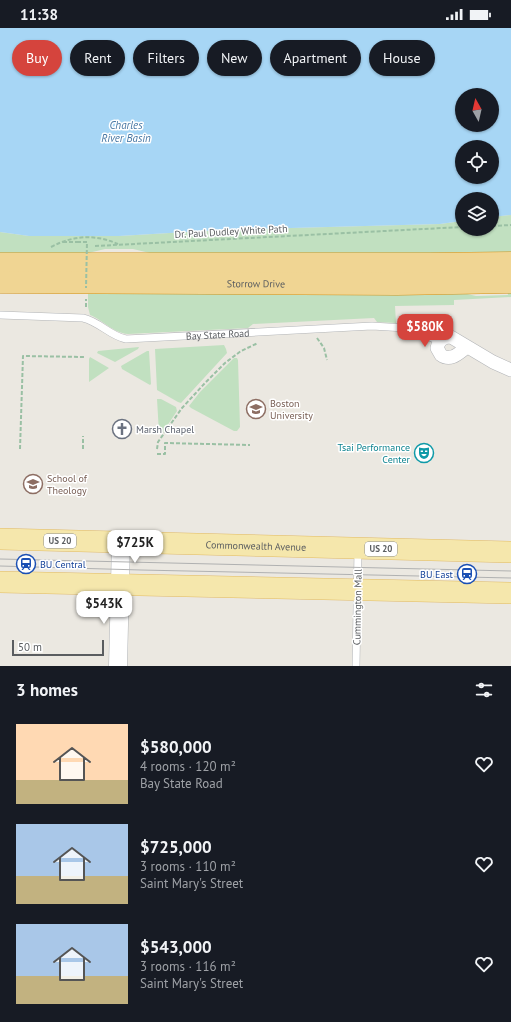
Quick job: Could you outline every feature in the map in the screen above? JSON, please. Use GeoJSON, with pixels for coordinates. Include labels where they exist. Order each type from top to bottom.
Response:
{"type":"FeatureCollection","features":[{"type":"Feature","properties":{"kind":"highway","name":"Storrow Drive"},"geometry":{"type":"LineString","coordinates":[[0,264],[511,263]]}},
{"type":"Feature","properties":{"kind":"highway","name":"Storrow Drive"},"geometry":{"type":"LineString","coordinates":[[0,282],[396,284],[511,282]]}},
{"type":"Feature","properties":{"kind":"main road","name":"Commonwealth Avenue"},"geometry":{"type":"LineString","coordinates":[[0,539],[511,552]]}},
{"type":"Feature","properties":{"kind":"main road"},"geometry":{"type":"LineString","coordinates":[[0,582],[511,593]]}},
{"type":"Feature","properties":{"kind":"street","name":"Bay State Road"},"geometry":{"type":"LineString","coordinates":[[440,341],[443,338],[451,337],[493,362],[511,370]]}},
{"type":"Feature","properties":{"kind":"street"},"geometry":{"type":"LineString","coordinates":[[440,341],[437,348],[438,352],[448,358],[454,357],[467,347]]}},
{"type":"Feature","properties":{"kind":"street"},"geometry":{"type":"LineString","coordinates":[[118,666],[121,542]]}},
{"type":"Feature","properties":{"kind":"lane","name":"Bay State Road"},"geometry":{"type":"LineString","coordinates":[[0,315],[83,318],[92,320],[112,334],[126,339],[372,326],[404,328],[440,341]]}},
{"type":"Feature","properties":{"kind":"lane","name":"Cummington Mall"},"geometry":{"type":"LineString","coordinates":[[356,666],[358,548]]}},
{"type":"Feature","properties":{"kind":"path"},"geometry":{"type":"LineString","coordinates":[[499,226],[511,225]]}},
{"type":"Feature","properties":{"kind":"path","name":"Dr. Paul Dudley White Path"},"geometry":{"type":"LineString","coordinates":[[83,246],[455,227]]}},
{"type":"Feature","properties":{"kind":"path"},"geometry":{"type":"LineString","coordinates":[[57,247],[50,247],[74,238],[103,238],[119,244]]}},
{"type":"Feature","properties":{"kind":"path"},"geometry":{"type":"LineString","coordinates":[[60,242],[87,242],[86,288]]}},
{"type":"Feature","properties":{"kind":"path"},"geometry":{"type":"LineString","coordinates":[[318,338],[324,348],[327,360]]}},
{"type":"Feature","properties":{"kind":"path"},"geometry":{"type":"LineString","coordinates":[[157,449],[158,442],[182,408],[220,367],[241,351],[262,342]]}},
{"type":"Feature","properties":{"kind":"path"},"geometry":{"type":"LineString","coordinates":[[20,449],[23,356],[84,357]]}},
{"type":"Feature","properties":{"kind":"path"},"geometry":{"type":"LineString","coordinates":[[83,436],[83,449]]}},
{"type":"Feature","properties":{"kind":"path"},"geometry":{"type":"LineString","coordinates":[[157,454],[165,454],[165,443],[250,445]]}},
{"type":"Feature","properties":{"kind":"green space"},"geometry":{"type":"Polygon","coordinates":[[[511,215],[511,254],[158,255],[133,249],[105,249],[84,254],[0,254],[0,232],[29,236],[119,236],[220,230],[440,224],[455,222],[455,236],[499,236],[499,216],[511,215]]]}},
{"type":"Feature","properties":{"kind":"green space"},"geometry":{"type":"Polygon","coordinates":[[[511,288],[511,297],[454,300],[454,305],[395,306],[396,323],[377,322],[374,318],[253,324],[248,328],[128,334],[113,329],[90,315],[88,307],[88,289],[459,292],[476,296],[508,295],[507,289],[511,288]]]}},
{"type":"Feature","properties":{"kind":"green space"},"geometry":{"type":"Polygon","coordinates":[[[224,345],[227,353],[181,403],[157,390],[155,349],[224,345]]]}},
{"type":"Feature","properties":{"kind":"green space"},"geometry":{"type":"Polygon","coordinates":[[[139,347],[115,362],[97,353],[98,351],[139,347]]]}},
{"type":"Feature","properties":{"kind":"green space"},"geometry":{"type":"Polygon","coordinates":[[[149,351],[150,385],[122,369],[121,366],[149,351]]]}},
{"type":"Feature","properties":{"kind":"green space"},"geometry":{"type":"Polygon","coordinates":[[[90,357],[109,368],[89,382],[89,359],[90,357]]]}},
{"type":"Feature","properties":{"kind":"green space"},"geometry":{"type":"Polygon","coordinates":[[[234,358],[237,358],[238,360],[240,427],[237,431],[234,431],[189,406],[200,392],[234,358]]]}},
{"type":"Feature","properties":{"kind":"green space"},"geometry":{"type":"Polygon","coordinates":[[[157,399],[161,399],[176,407],[177,411],[163,432],[159,433],[157,399]]]}},
{"type":"Feature","properties":{"kind":"water","name":"Charles River Basin"},"geometry":{"type":"Polygon","coordinates":[[[0,28],[511,28],[511,215],[499,216],[499,192],[455,192],[455,222],[440,224],[220,230],[119,236],[29,236],[0,232],[0,28]]]}},
{"type":"Feature","properties":{"kind":"tram line"},"geometry":{"type":"LineString","coordinates":[[0,559],[511,571]]}},
{"type":"Feature","properties":{"kind":"tram line"},"geometry":{"type":"LineString","coordinates":[[0,566],[511,578]]}},
{"type":"Feature","properties":{"kind":"place","name":"Boston University"},"geometry":{"type":"Point","coordinates":[256,409]}},
{"type":"Feature","properties":{"kind":"place","name":"Marsh Chapel"},"geometry":{"type":"Point","coordinates":[122,429]}},
{"type":"Feature","properties":{"kind":"place","name":"Tsai Performance Center"},"geometry":{"type":"Point","coordinates":[424,453]}},
{"type":"Feature","properties":{"kind":"place","name":"School of Theology"},"geometry":{"type":"Point","coordinates":[33,484]}},
{"type":"Feature","properties":{"kind":"place","name":"BU Central"},"geometry":{"type":"Point","coordinates":[26,564]}},
{"type":"Feature","properties":{"kind":"place","name":"BU East"},"geometry":{"type":"Point","coordinates":[467,574]}}]}
